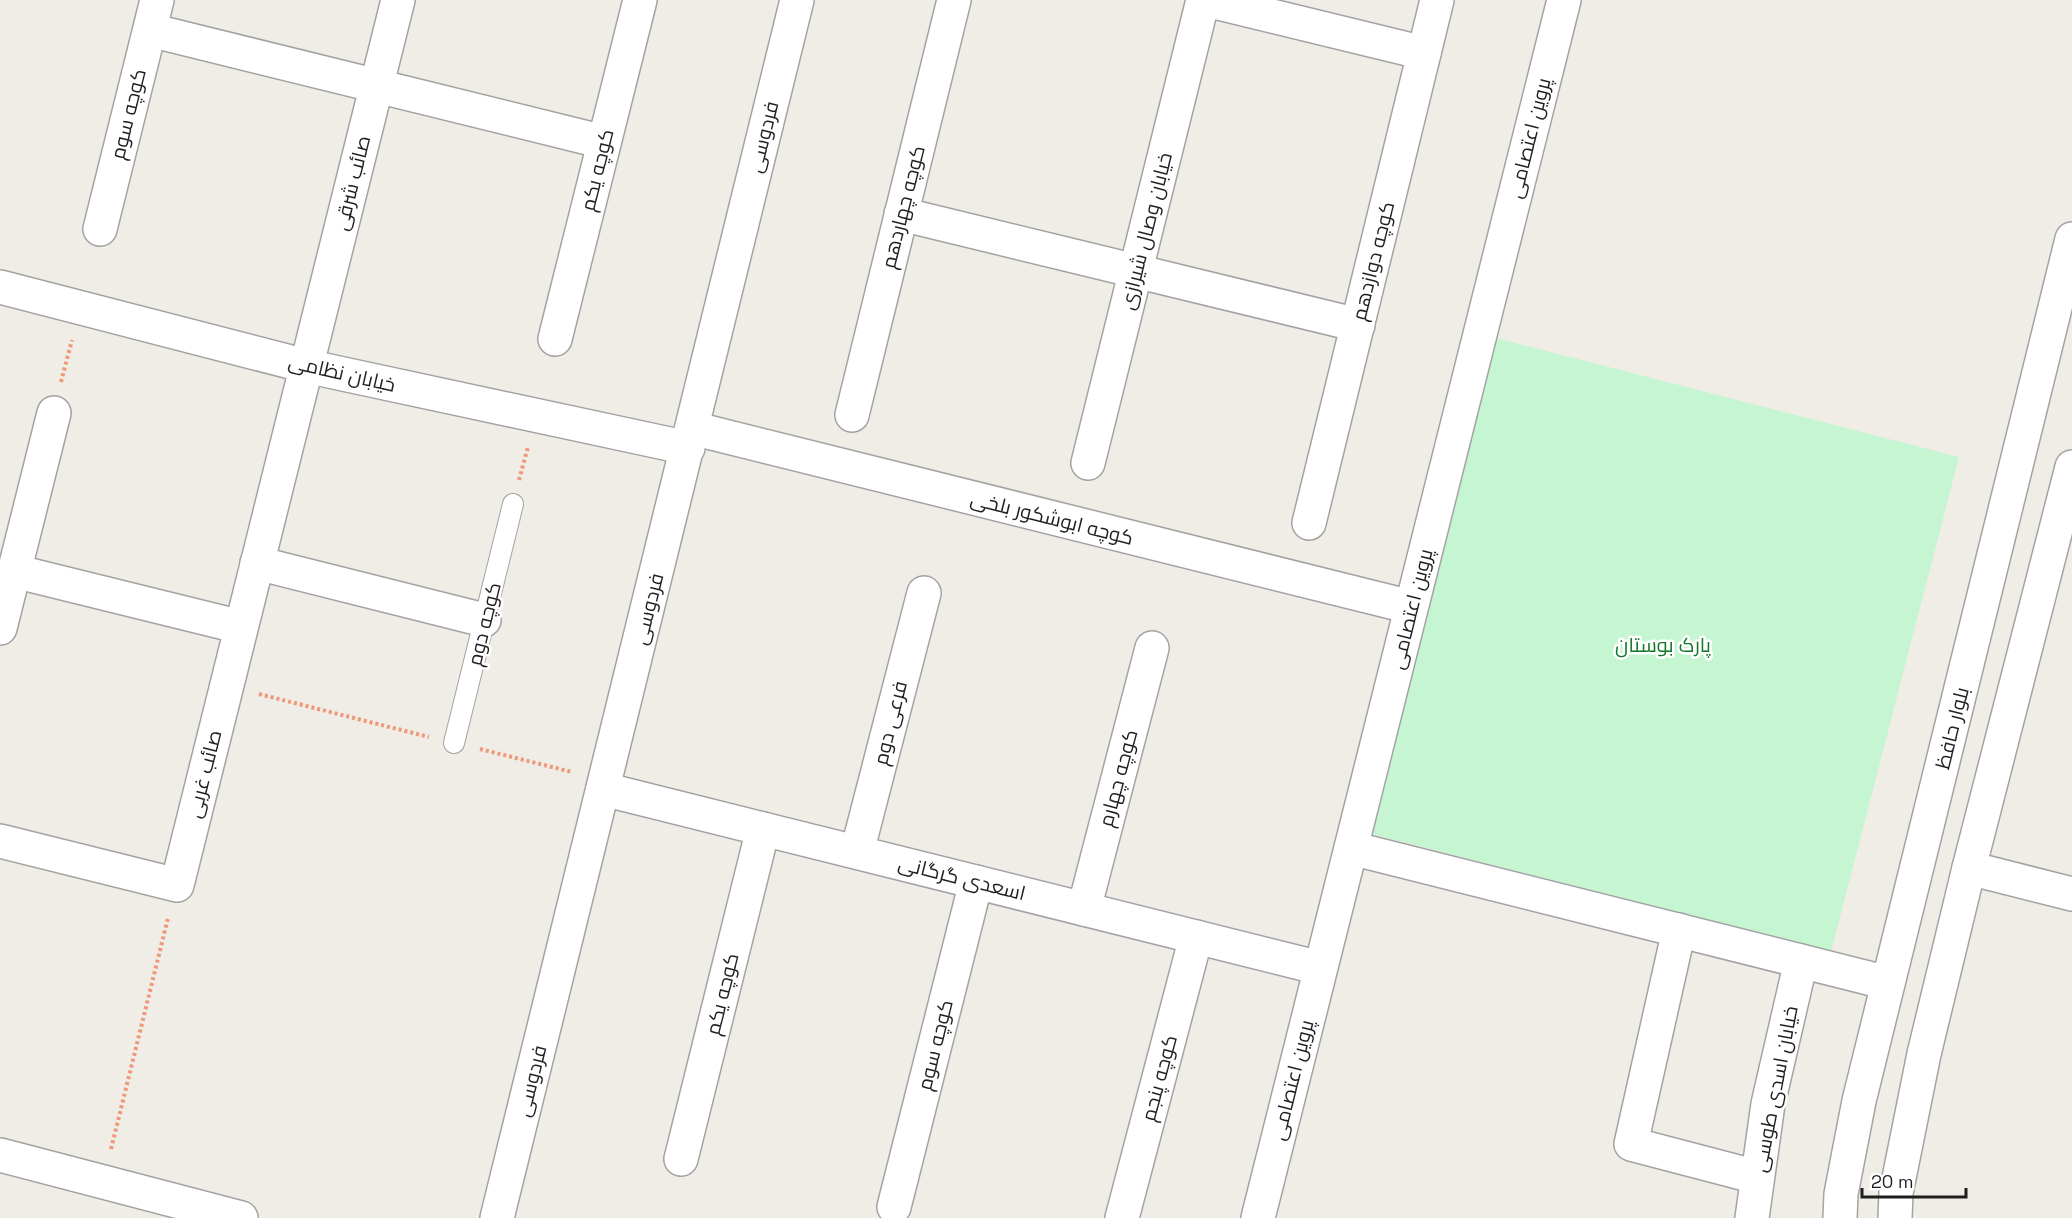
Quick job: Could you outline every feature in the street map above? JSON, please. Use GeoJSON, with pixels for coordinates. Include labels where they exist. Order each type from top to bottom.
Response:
{"type":"FeatureCollection","features":[{"type":"Feature","properties":{"kind":"street","name":"صائب شرقی"},"geometry":{"type":"LineString","coordinates":[[306,366],[398,0]]}},
{"type":"Feature","properties":{"kind":"street","name":"کوچه یکم"},"geometry":{"type":"LineString","coordinates":[[555,339],[640,0]]}},
{"type":"Feature","properties":{"kind":"street","name":"فردوسی"},"geometry":{"type":"LineString","coordinates":[[499,1217],[796,0]]}},
{"type":"Feature","properties":{"kind":"street","name":"کوچه چهاردهم"},"geometry":{"type":"LineString","coordinates":[[852,415],[954,0]]}},
{"type":"Feature","properties":{"kind":"street"},"geometry":{"type":"LineString","coordinates":[[1204,0],[1424,53]]}},
{"type":"Feature","properties":{"kind":"street","name":"خیابان وصال شیرازی"},"geometry":{"type":"LineString","coordinates":[[1088,463],[1204,0]]}},
{"type":"Feature","properties":{"kind":"street","name":"کوچه دوازدهم"},"geometry":{"type":"LineString","coordinates":[[1309,523],[1437,0]]}},
{"type":"Feature","properties":{"kind":"street","name":"پروین اعتصامی"},"geometry":{"type":"LineString","coordinates":[[1258,1218],[1564,0]]}},
{"type":"Feature","properties":{"kind":"street"},"geometry":{"type":"LineString","coordinates":[[153,15],[376,86],[604,142]]}},
{"type":"Feature","properties":{"kind":"street","name":"کوچه سوم"},"geometry":{"type":"LineString","coordinates":[[100,229],[153,15]]}},
{"type":"Feature","properties":{"kind":"street"},"geometry":{"type":"LineString","coordinates":[[901,214],[1358,325]]}},
{"type":"Feature","properties":{"kind":"street","name":"بلوار حافظ"},"geometry":{"type":"LineString","coordinates":[[1839,1218],[1841,1194],[1859,1101],[2072,239]]}},
{"type":"Feature","properties":{"kind":"street","name":"خیابان نظامی"},"geometry":{"type":"LineString","coordinates":[[0,287],[306,366],[690,438]]}},
{"type":"Feature","properties":{"kind":"street","name":"صائب غربی"},"geometry":{"type":"LineString","coordinates":[[177,885],[306,366]]}},
{"type":"Feature","properties":{"kind":"street"},"geometry":{"type":"LineString","coordinates":[[0,628],[54,413]]}},
{"type":"Feature","properties":{"kind":"street","name":"کوچه ابوشکور بلخی"},"geometry":{"type":"LineString","coordinates":[[690,438],[1411,607]]}},
{"type":"Feature","properties":{"kind":"street"},"geometry":{"type":"LineString","coordinates":[[1895,1218],[1896,1193],[1924,1054],[1969,868],[2072,467]]}},
{"type":"Feature","properties":{"kind":"street"},"geometry":{"type":"LineString","coordinates":[[257,563],[484,620]]}},
{"type":"Feature","properties":{"kind":"street"},"geometry":{"type":"LineString","coordinates":[[14,571],[241,627]]}},
{"type":"Feature","properties":{"kind":"street","name":"فرعی دوم"},"geometry":{"type":"LineString","coordinates":[[857,852],[924,593]]}},
{"type":"Feature","properties":{"kind":"street","name":"کوچه چهارم"},"geometry":{"type":"LineString","coordinates":[[1083,909],[1152,648]]}},
{"type":"Feature","properties":{"kind":"street","name":"اسعدی گرگانی"},"geometry":{"type":"LineString","coordinates":[[604,785],[763,829],[1320,968]]}},
{"type":"Feature","properties":{"kind":"street","name":"کوچه یکم"},"geometry":{"type":"LineString","coordinates":[[681,1159],[763,829]]}},
{"type":"Feature","properties":{"kind":"street"},"geometry":{"type":"LineString","coordinates":[[0,841],[177,885]]}},
{"type":"Feature","properties":{"kind":"street"},"geometry":{"type":"LineString","coordinates":[[1351,848],[1888,982]]}},
{"type":"Feature","properties":{"kind":"street"},"geometry":{"type":"LineString","coordinates":[[1969,868],[2072,894]]}},
{"type":"Feature","properties":{"kind":"street","name":"کوچه سوم"},"geometry":{"type":"LineString","coordinates":[[894,1208],[976,882]]}},
{"type":"Feature","properties":{"kind":"street"},"geometry":{"type":"LineString","coordinates":[[1679,930],[1631,1144],[1757,1177]]}},
{"type":"Feature","properties":{"kind":"street","name":"کوچه پنجم"},"geometry":{"type":"LineString","coordinates":[[1122,1218],[1196,937]]}},
{"type":"Feature","properties":{"kind":"street","name":"خیابان اسدی طوسی"},"geometry":{"type":"LineString","coordinates":[[1752,1218],[1768,1104],[1801,961]]}},
{"type":"Feature","properties":{"kind":"street"},"geometry":{"type":"LineString","coordinates":[[0,1155],[241,1218]]}},
{"type":"Feature","properties":{"kind":"lane","name":"کوچه دوم"},"geometry":{"type":"LineString","coordinates":[[454,743],[513,504]]}},
{"type":"Feature","properties":{"kind":"path"},"geometry":{"type":"LineString","coordinates":[[226,686],[454,743],[604,785]]}},
{"type":"Feature","properties":{"kind":"path"},"geometry":{"type":"LineString","coordinates":[[102,1182],[177,885]]}},
{"type":"Feature","properties":{"kind":"green space","name":"پارک بوستان"},"geometry":{"type":"Polygon","coordinates":[[[1496,338],[1959,457],[1831,952],[1368,833],[1496,338]]]}}]}
